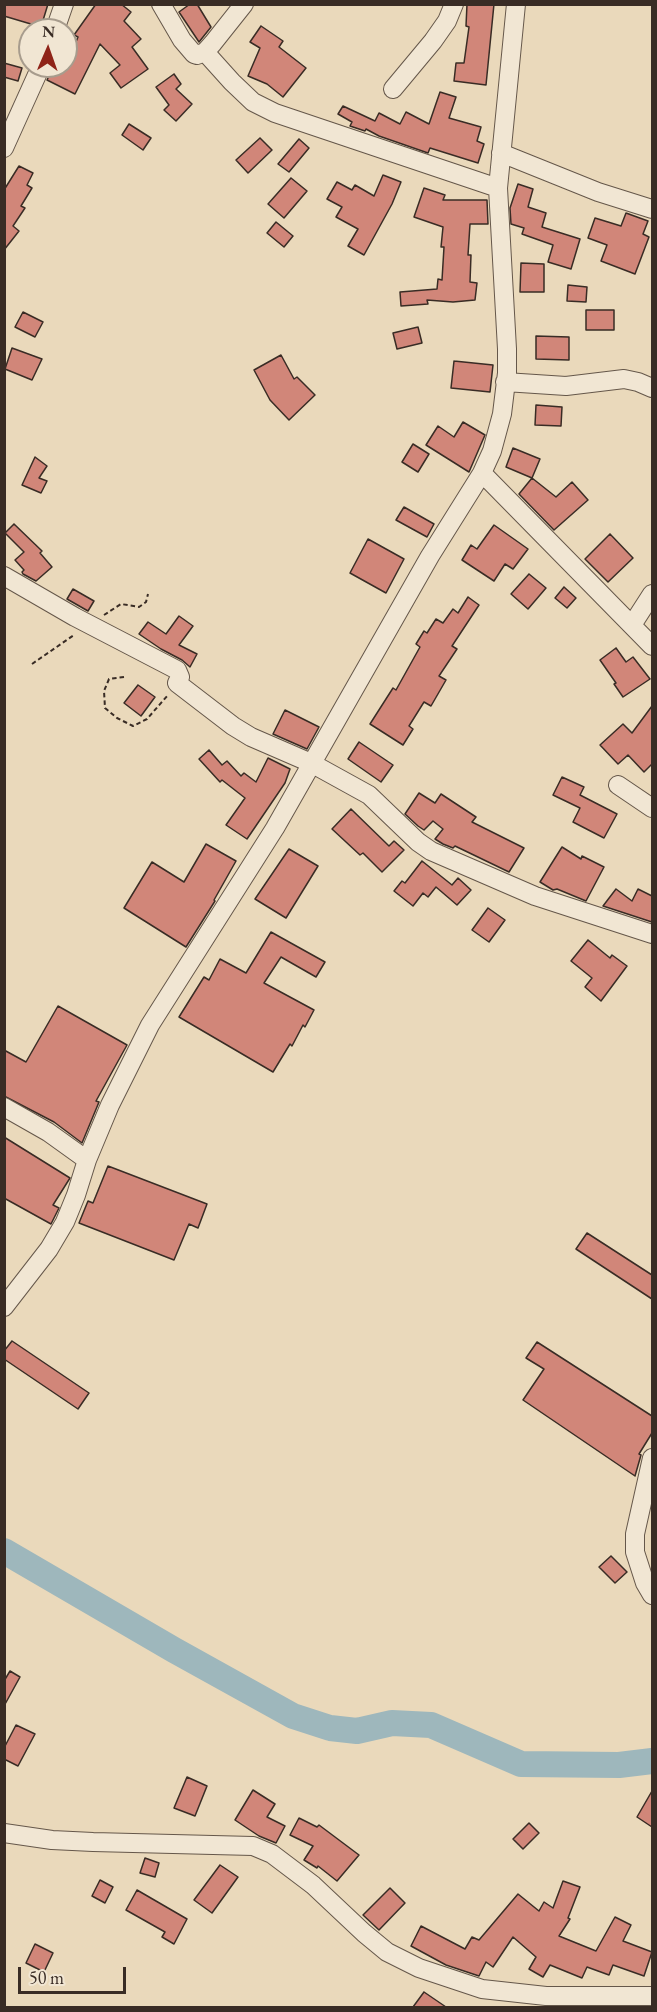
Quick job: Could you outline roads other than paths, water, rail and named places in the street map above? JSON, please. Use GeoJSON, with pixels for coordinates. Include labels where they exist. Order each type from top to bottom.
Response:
{"type":"FeatureCollection","features":[{"type":"Feature","properties":{"kind":"street"},"geometry":{"type":"LineString","coordinates":[[161,4],[188,48],[195,55],[205,52],[243,4]]}},
{"type":"Feature","properties":{"kind":"street"},"geometry":{"type":"LineString","coordinates":[[393,89],[433,42],[447,21],[454,4]]}},
{"type":"Feature","properties":{"kind":"street"},"geometry":{"type":"LineString","coordinates":[[4,1307],[49,1249],[60,1231],[76,1195],[87,1160],[129,1065],[154,1017],[244,878],[430,556],[482,473],[498,432],[505,382],[507,349],[498,188],[516,4]]}},
{"type":"Feature","properties":{"kind":"street"},"geometry":{"type":"LineString","coordinates":[[205,52],[253,102],[275,113],[498,188]]}},
{"type":"Feature","properties":{"kind":"street"},"geometry":{"type":"LineString","coordinates":[[4,148],[36,78]]}},
{"type":"Feature","properties":{"kind":"street"},"geometry":{"type":"LineString","coordinates":[[501,153],[598,192],[652,209]]}},
{"type":"Feature","properties":{"kind":"street"},"geometry":{"type":"LineString","coordinates":[[505,382],[566,386],[624,379],[652,388]]}},
{"type":"Feature","properties":{"kind":"street"},"geometry":{"type":"LineString","coordinates":[[482,473],[652,646]]}},
{"type":"Feature","properties":{"kind":"street"},"geometry":{"type":"LineString","coordinates":[[4,576],[75,617],[177,670],[180,677],[177,683],[196,699],[251,737],[311,763],[369,795],[418,843],[431,851],[535,896],[652,933]]}},
{"type":"Feature","properties":{"kind":"street"},"geometry":{"type":"LineString","coordinates":[[632,625],[652,594]]}},
{"type":"Feature","properties":{"kind":"street"},"geometry":{"type":"LineString","coordinates":[[618,785],[652,808]]}},
{"type":"Feature","properties":{"kind":"street"},"geometry":{"type":"LineString","coordinates":[[4,1107],[48,1132],[87,1160]]}},
{"type":"Feature","properties":{"kind":"street"},"geometry":{"type":"LineString","coordinates":[[652,1458],[635,1534],[635,1552],[645,1583],[652,1595]]}},
{"type":"Feature","properties":{"kind":"street"},"geometry":{"type":"LineString","coordinates":[[4,1833],[52,1840],[253,1846],[272,1854],[313,1885],[371,1939],[398,1959],[413,1966],[482,1989],[546,1996],[643,2000]]}},
{"type":"Feature","properties":{"kind":"waterway"},"geometry":{"type":"LineString","coordinates":[[4,1551],[293,1716],[330,1728],[357,1731],[392,1723],[431,1725],[521,1764],[619,1765],[652,1761]]}}]}
